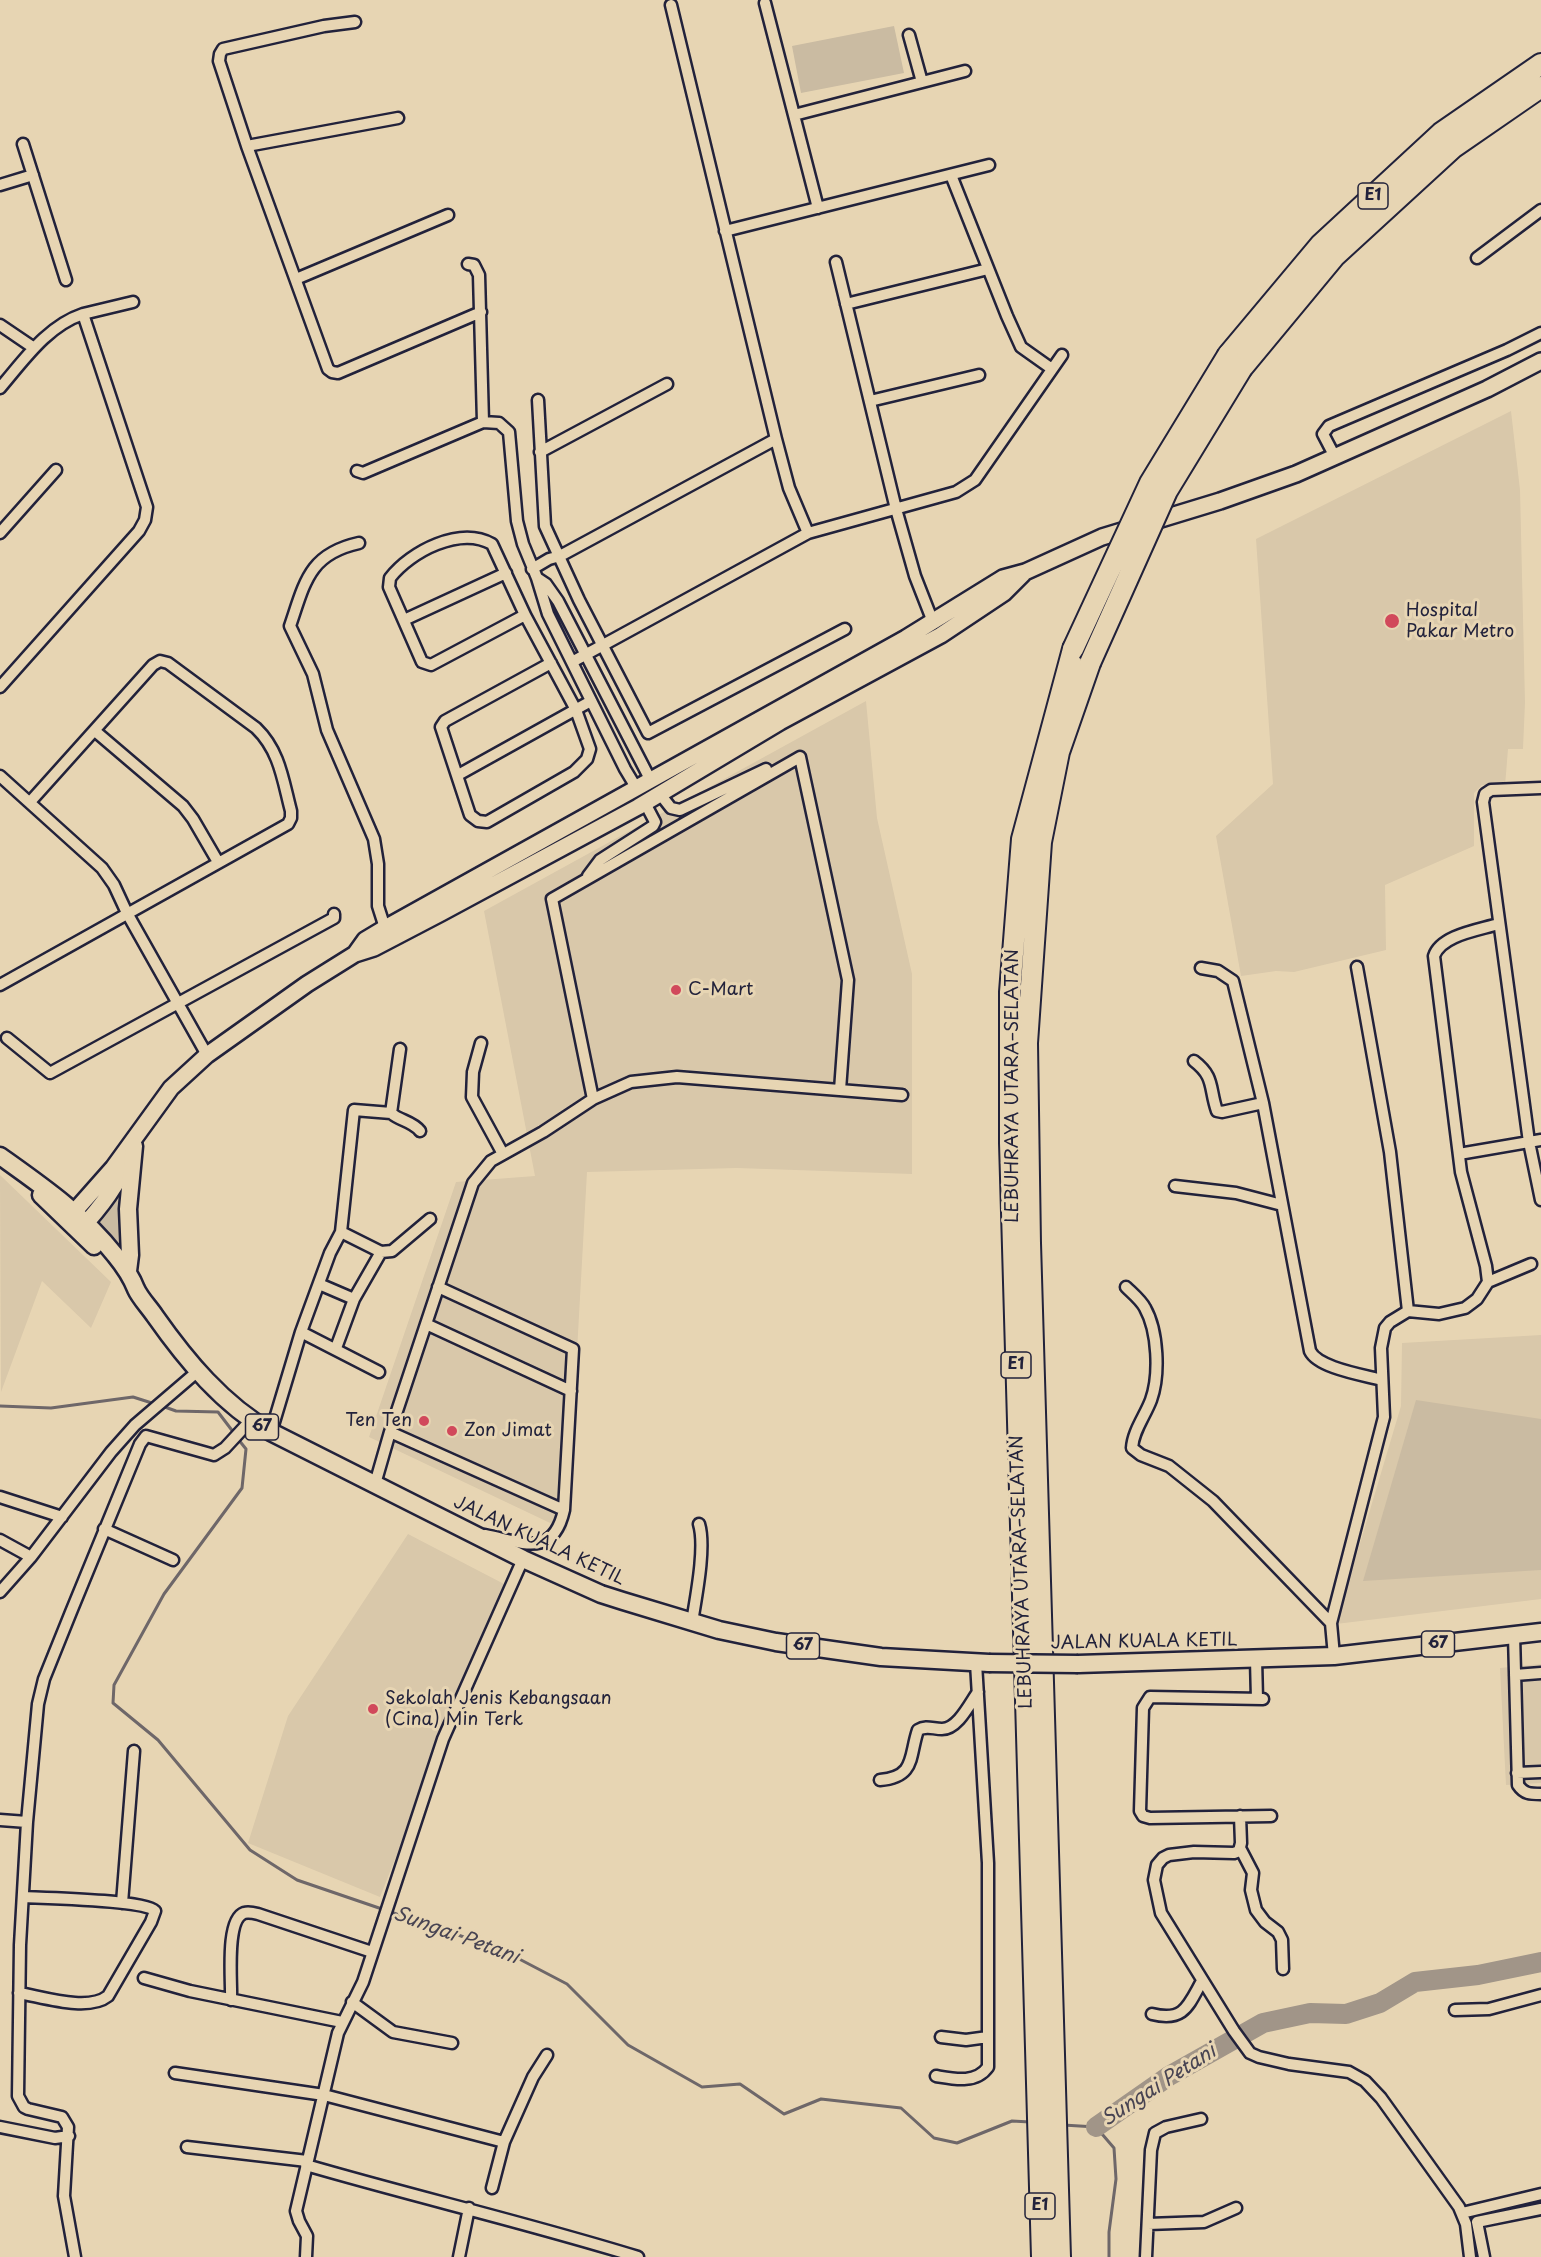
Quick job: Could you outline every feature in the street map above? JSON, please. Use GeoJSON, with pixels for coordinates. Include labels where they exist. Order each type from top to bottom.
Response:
{"type":"FeatureCollection","features":[{"type":"Feature","properties":{"kind":"highway","name":"LEBUHRAYA UTARA–SELATAN"},"geometry":{"type":"LineString","coordinates":[[1060,2257],[1048,2156],[1036,2087],[1010,1143],[1010,992],[1022,839],[1073,649],[1150,483],[1235,361],[1321,244],[1441,133],[1541,64]]}},
{"type":"Feature","properties":{"kind":"highway","name":"LEBUHRAYA UTARA–SELATAN"},"geometry":{"type":"LineString","coordinates":[[1042,2257],[1048,2156],[1055,2094],[1030,1243],[1027,1043],[1041,842],[1059,752],[1090,663],[1167,491],[1235,361],[1334,257],[1454,147],[1541,87]]}},
{"type":"Feature","properties":{"kind":"main road"},"geometry":{"type":"LineString","coordinates":[[355,954],[365,940],[385,928],[637,789],[933,621],[1003,578],[1025,572],[1102,537],[1256,488],[1335,457],[1487,389],[1541,362]]}},
{"type":"Feature","properties":{"kind":"main road"},"geometry":{"type":"LineString","coordinates":[[77,1222],[112,1168],[171,1088],[207,1055],[307,984],[355,954],[374,948],[441,913],[660,794],[780,722],[941,635],[1004,593],[1025,572]]}},
{"type":"Feature","properties":{"kind":"main road"},"geometry":{"type":"LineString","coordinates":[[651,781],[660,794]]}},
{"type":"Feature","properties":{"kind":"main road"},"geometry":{"type":"LineString","coordinates":[[637,789],[645,802]]}},
{"type":"Feature","properties":{"kind":"main road"},"geometry":{"type":"LineString","coordinates":[[77,1222],[106,1201],[122,1175],[145,1123]]}},
{"type":"Feature","properties":{"kind":"main road"},"geometry":{"type":"LineString","coordinates":[[128,1271],[128,1209],[134,1146]]}},
{"type":"Feature","properties":{"kind":"main road","name":"JALAN KUALA KETIL"},"geometry":{"type":"LineString","coordinates":[[0,1156],[18,1169],[77,1222],[128,1271],[135,1282],[136,1289]]}},
{"type":"Feature","properties":{"kind":"main road","name":"JALAN KUALA KETIL"},"geometry":{"type":"LineString","coordinates":[[77,1222],[129,1285],[136,1289],[198,1371],[246,1426],[271,1432],[523,1559],[601,1594],[692,1622],[776,1642],[881,1658],[982,1663],[1078,1664],[1335,1656],[1541,1632]]}},
{"type":"Feature","properties":{"kind":"street"},"geometry":{"type":"LineString","coordinates":[[765,3],[818,208]]}},
{"type":"Feature","properties":{"kind":"street"},"geometry":{"type":"LineString","coordinates":[[671,5],[776,439],[789,488],[808,533]]}},
{"type":"Feature","properties":{"kind":"street"},"geometry":{"type":"LineString","coordinates":[[355,22],[324,26],[223,49],[219,54],[219,61],[247,146],[328,369],[338,373],[481,312]]}},
{"type":"Feature","properties":{"kind":"street"},"geometry":{"type":"LineString","coordinates":[[909,35],[922,82]]}},
{"type":"Feature","properties":{"kind":"street"},"geometry":{"type":"LineString","coordinates":[[794,116],[964,71]]}},
{"type":"Feature","properties":{"kind":"street"},"geometry":{"type":"LineString","coordinates":[[247,146],[398,118]]}},
{"type":"Feature","properties":{"kind":"street"},"geometry":{"type":"LineString","coordinates":[[23,144],[66,280]]}},
{"type":"Feature","properties":{"kind":"street"},"geometry":{"type":"LineString","coordinates":[[725,231],[988,165]]}},
{"type":"Feature","properties":{"kind":"street"},"geometry":{"type":"LineString","coordinates":[[0,185],[33,175]]}},
{"type":"Feature","properties":{"kind":"street"},"geometry":{"type":"LineString","coordinates":[[951,176],[1021,347],[1052,369]]}},
{"type":"Feature","properties":{"kind":"street"},"geometry":{"type":"LineString","coordinates":[[1477,258],[1541,210]]}},
{"type":"Feature","properties":{"kind":"street"},"geometry":{"type":"LineString","coordinates":[[296,279],[448,215]]}},
{"type":"Feature","properties":{"kind":"street"},"geometry":{"type":"LineString","coordinates":[[836,262],[896,509],[915,576],[933,621]]}},
{"type":"Feature","properties":{"kind":"street"},"geometry":{"type":"LineString","coordinates":[[468,264],[474,265],[479,275],[483,422]]}},
{"type":"Feature","properties":{"kind":"street"},"geometry":{"type":"LineString","coordinates":[[846,303],[988,269]]}},
{"type":"Feature","properties":{"kind":"street"},"geometry":{"type":"LineString","coordinates":[[0,388],[34,348],[56,327],[83,314],[133,302]]}},
{"type":"Feature","properties":{"kind":"street"},"geometry":{"type":"LineString","coordinates":[[0,687],[139,531],[145,520],[147,507],[144,494],[83,314]]}},
{"type":"Feature","properties":{"kind":"street"},"geometry":{"type":"LineString","coordinates":[[0,325],[34,348]]}},
{"type":"Feature","properties":{"kind":"street"},"geometry":{"type":"LineString","coordinates":[[1335,457],[1323,434],[1329,426],[1541,333]]}},
{"type":"Feature","properties":{"kind":"street"},"geometry":{"type":"LineString","coordinates":[[572,662],[808,533],[956,492],[975,480],[1062,355]]}},
{"type":"Feature","properties":{"kind":"street"},"geometry":{"type":"LineString","coordinates":[[870,401],[979,375]]}},
{"type":"Feature","properties":{"kind":"street"},"geometry":{"type":"LineString","coordinates":[[540,452],[667,384]]}},
{"type":"Feature","properties":{"kind":"street"},"geometry":{"type":"LineString","coordinates":[[538,400],[545,526],[648,733],[844,629]]}},
{"type":"Feature","properties":{"kind":"street"},"geometry":{"type":"LineString","coordinates":[[357,471],[363,473],[483,422],[499,423],[510,432],[517,521],[548,614],[637,789]]}},
{"type":"Feature","properties":{"kind":"street"},"geometry":{"type":"LineString","coordinates":[[535,573],[549,560],[776,439]]}},
{"type":"Feature","properties":{"kind":"street"},"geometry":{"type":"LineString","coordinates":[[0,533],[56,470]]}},
{"type":"Feature","properties":{"kind":"street"},"geometry":{"type":"LineString","coordinates":[[525,615],[428,665],[419,659],[389,586],[390,578],[415,557],[445,541],[463,537],[483,539],[492,544],[525,615],[551,663],[576,710],[590,749],[587,759],[574,772],[487,822],[478,821],[470,815],[441,727],[443,723],[551,663]]}},
{"type":"Feature","properties":{"kind":"street"},"geometry":{"type":"LineString","coordinates":[[359,543],[339,548],[325,556],[317,565],[305,583],[290,626],[314,674],[327,730],[374,839],[378,864],[378,906],[385,928]]}},
{"type":"Feature","properties":{"kind":"street"},"geometry":{"type":"LineString","coordinates":[[404,620],[506,573]]}},
{"type":"Feature","properties":{"kind":"street"},"geometry":{"type":"LineString","coordinates":[[535,573],[558,600],[651,781]]}},
{"type":"Feature","properties":{"kind":"street"},"geometry":{"type":"LineString","coordinates":[[0,985],[288,824],[291,818],[276,754],[268,740],[256,728],[168,663],[160,661],[153,664],[95,732],[30,802]]}},
{"type":"Feature","properties":{"kind":"street"},"geometry":{"type":"LineString","coordinates":[[458,775],[591,701]]}},
{"type":"Feature","properties":{"kind":"street"},"geometry":{"type":"LineString","coordinates":[[95,732],[183,806],[218,862]]}},
{"type":"Feature","properties":{"kind":"street"},"geometry":{"type":"LineString","coordinates":[[593,1100],[552,898],[800,757],[848,980],[840,1090]]}},
{"type":"Feature","properties":{"kind":"street"},"geometry":{"type":"LineString","coordinates":[[660,794],[671,808],[680,810],[763,770],[779,768]]}},
{"type":"Feature","properties":{"kind":"street"},"geometry":{"type":"LineString","coordinates":[[0,794],[4,780],[102,868],[114,885],[127,913],[207,1055]]}},
{"type":"Feature","properties":{"kind":"street"},"geometry":{"type":"LineString","coordinates":[[1541,788],[1491,790],[1485,794],[1483,802],[1529,1142],[1541,1200]]}},
{"type":"Feature","properties":{"kind":"street"},"geometry":{"type":"LineString","coordinates":[[586,879],[600,860],[653,826],[655,822],[645,802]]}},
{"type":"Feature","properties":{"kind":"street"},"geometry":{"type":"LineString","coordinates":[[7,1038],[49,1073],[334,918],[334,914]]}},
{"type":"Feature","properties":{"kind":"street"},"geometry":{"type":"LineString","coordinates":[[1335,1656],[1331,1623],[1384,1418],[1381,1348],[1385,1328],[1390,1322],[1408,1311],[1439,1314],[1465,1308],[1477,1299],[1488,1282],[1486,1266],[1465,1189],[1459,1154],[1434,956],[1436,950],[1453,939],[1498,924]]}},
{"type":"Feature","properties":{"kind":"street"},"geometry":{"type":"LineString","coordinates":[[1357,967],[1389,1143],[1408,1311]]}},
{"type":"Feature","properties":{"kind":"street"},"geometry":{"type":"LineString","coordinates":[[1201,968],[1218,972],[1233,981],[1263,1103],[1312,1356],[1326,1365],[1382,1380]]}},
{"type":"Feature","properties":{"kind":"street"},"geometry":{"type":"LineString","coordinates":[[481,1042],[473,1072],[472,1097],[503,1154]]}},
{"type":"Feature","properties":{"kind":"street"},"geometry":{"type":"LineString","coordinates":[[391,1113],[400,1049]]}},
{"type":"Feature","properties":{"kind":"street"},"geometry":{"type":"LineString","coordinates":[[1194,1060],[1206,1070],[1209,1076],[1217,1111],[1222,1112],[1263,1103]]}},
{"type":"Feature","properties":{"kind":"street"},"geometry":{"type":"LineString","coordinates":[[375,1484],[390,1432],[473,1184],[491,1161],[543,1132],[593,1100],[631,1082],[677,1077],[902,1095]]}},
{"type":"Feature","properties":{"kind":"street"},"geometry":{"type":"LineString","coordinates":[[271,1432],[301,1332],[330,1253],[341,1232],[354,1109],[391,1113],[395,1117],[412,1123],[420,1131]]}},
{"type":"Feature","properties":{"kind":"street"},"geometry":{"type":"LineString","coordinates":[[1459,1154],[1541,1140]]}},
{"type":"Feature","properties":{"kind":"street"},"geometry":{"type":"LineString","coordinates":[[1175,1186],[1236,1192],[1282,1206]]}},
{"type":"Feature","properties":{"kind":"street"},"geometry":{"type":"LineString","coordinates":[[341,1232],[381,1252],[392,1251],[430,1219]]}},
{"type":"Feature","properties":{"kind":"street"},"geometry":{"type":"LineString","coordinates":[[336,1348],[354,1299],[381,1252]]}},
{"type":"Feature","properties":{"kind":"street"},"geometry":{"type":"LineString","coordinates":[[1488,1282],[1532,1264]]}},
{"type":"Feature","properties":{"kind":"street"},"geometry":{"type":"LineString","coordinates":[[319,1284],[354,1299]]}},
{"type":"Feature","properties":{"kind":"street"},"geometry":{"type":"LineString","coordinates":[[438,1287],[573,1349],[564,1510],[558,1531],[548,1540],[540,1543],[473,1533]]}},
{"type":"Feature","properties":{"kind":"street"},"geometry":{"type":"LineString","coordinates":[[1126,1287],[1144,1305],[1154,1326],[1156,1350],[1151,1400],[1132,1440],[1132,1448],[1141,1455],[1169,1466],[1213,1501],[1331,1623]]}},
{"type":"Feature","properties":{"kind":"street"},"geometry":{"type":"LineString","coordinates":[[426,1324],[571,1391]]}},
{"type":"Feature","properties":{"kind":"street"},"geometry":{"type":"LineString","coordinates":[[301,1332],[380,1372]]}},
{"type":"Feature","properties":{"kind":"street"},"geometry":{"type":"LineString","coordinates":[[0,1592],[31,1557],[111,1452],[138,1422],[198,1371]]}},
{"type":"Feature","properties":{"kind":"street"},"geometry":{"type":"LineString","coordinates":[[138,1422],[146,1436],[208,1455],[214,1455],[225,1448],[246,1426]]}},
{"type":"Feature","properties":{"kind":"street"},"geometry":{"type":"LineString","coordinates":[[390,1432],[564,1510]]}},
{"type":"Feature","properties":{"kind":"street"},"geometry":{"type":"LineString","coordinates":[[75,2257],[64,2196],[69,2127],[62,2117],[24,2107],[18,2096],[19,1993],[27,1822],[38,1704],[44,1679],[104,1529],[140,1444],[146,1436]]}},
{"type":"Feature","properties":{"kind":"street"},"geometry":{"type":"LineString","coordinates":[[0,1497],[62,1517]]}},
{"type":"Feature","properties":{"kind":"street"},"geometry":{"type":"LineString","coordinates":[[692,1622],[700,1559],[699,1524]]}},
{"type":"Feature","properties":{"kind":"street"},"geometry":{"type":"LineString","coordinates":[[104,1529],[173,1560]]}},
{"type":"Feature","properties":{"kind":"street"},"geometry":{"type":"LineString","coordinates":[[0,1540],[31,1557]]}},
{"type":"Feature","properties":{"kind":"street"},"geometry":{"type":"LineString","coordinates":[[306,2257],[307,2236],[296,2211],[342,2022],[360,1989],[443,1739],[523,1559]]}},
{"type":"Feature","properties":{"kind":"street"},"geometry":{"type":"LineString","coordinates":[[1514,1635],[1518,1785],[1529,1794],[1541,1794]]}},
{"type":"Feature","properties":{"kind":"street"},"geometry":{"type":"LineString","coordinates":[[1256,1659],[1260,1699],[1155,1695],[1147,1700],[1143,1708],[1140,1811],[1143,1816],[1150,1818],[1271,1816]]}},
{"type":"Feature","properties":{"kind":"street"},"geometry":{"type":"LineString","coordinates":[[936,2076],[967,2079],[978,2077],[988,2067],[988,1863],[978,1692],[982,1663]]}},
{"type":"Feature","properties":{"kind":"street"},"geometry":{"type":"LineString","coordinates":[[1515,1675],[1541,1673]]}},
{"type":"Feature","properties":{"kind":"street"},"geometry":{"type":"LineString","coordinates":[[880,1779],[892,1779],[907,1769],[912,1760],[918,1730],[928,1727],[943,1729],[953,1725],[978,1692]]}},
{"type":"Feature","properties":{"kind":"street"},"geometry":{"type":"LineString","coordinates":[[123,1903],[134,1751]]}},
{"type":"Feature","properties":{"kind":"street"},"geometry":{"type":"LineString","coordinates":[[1517,1773],[1541,1772]]}},
{"type":"Feature","properties":{"kind":"street"},"geometry":{"type":"LineString","coordinates":[[1240,1816],[1240,1848],[1253,1873],[1251,1890],[1256,1910],[1265,1922],[1278,1932],[1282,1940],[1283,1969]]}},
{"type":"Feature","properties":{"kind":"street"},"geometry":{"type":"LineString","coordinates":[[0,1820],[27,1822]]}},
{"type":"Feature","properties":{"kind":"street"},"geometry":{"type":"LineString","coordinates":[[1240,1848],[1234,1853],[1194,1852],[1169,1855],[1163,1858],[1154,1871],[1155,1888],[1161,1913],[1202,1981],[1250,2053],[1289,2064],[1349,2072],[1365,2081],[1381,2098],[1471,2223],[1484,2257]]}},
{"type":"Feature","properties":{"kind":"street"},"geometry":{"type":"LineString","coordinates":[[19,1993],[85,2004],[102,2001],[108,1996],[154,1916],[153,1908],[123,1903],[24,1896]]}},
{"type":"Feature","properties":{"kind":"street"},"geometry":{"type":"LineString","coordinates":[[231,2000],[231,1939],[239,1916],[244,1913],[258,1914],[289,1923],[328,1939],[372,1952]]}},
{"type":"Feature","properties":{"kind":"street"},"geometry":{"type":"LineString","coordinates":[[144,1978],[231,2000],[342,2022]]}},
{"type":"Feature","properties":{"kind":"street"},"geometry":{"type":"LineString","coordinates":[[1152,2014],[1169,2017],[1183,2011],[1202,1981]]}},
{"type":"Feature","properties":{"kind":"street"},"geometry":{"type":"LineString","coordinates":[[1455,2010],[1499,2007],[1541,1995]]}},
{"type":"Feature","properties":{"kind":"street"},"geometry":{"type":"LineString","coordinates":[[352,2002],[396,2034],[452,2043]]}},
{"type":"Feature","properties":{"kind":"street"},"geometry":{"type":"LineString","coordinates":[[941,2037],[966,2040],[988,2037]]}},
{"type":"Feature","properties":{"kind":"street"},"geometry":{"type":"LineString","coordinates":[[492,2188],[504,2142],[533,2077],[547,2055]]}},
{"type":"Feature","properties":{"kind":"street"},"geometry":{"type":"LineString","coordinates":[[175,2073],[324,2095],[504,2142]]}},
{"type":"Feature","properties":{"kind":"street"},"geometry":{"type":"LineString","coordinates":[[1146,2257],[1151,2150],[1155,2133],[1166,2127],[1201,2119]]}},
{"type":"Feature","properties":{"kind":"street"},"geometry":{"type":"LineString","coordinates":[[0,2127],[55,2138],[69,2136]]}},
{"type":"Feature","properties":{"kind":"street"},"geometry":{"type":"LineString","coordinates":[[187,2147],[307,2163],[386,2188],[469,2208],[638,2257]]}},
{"type":"Feature","properties":{"kind":"street"},"geometry":{"type":"LineString","coordinates":[[1462,2213],[1541,2194]]}},
{"type":"Feature","properties":{"kind":"street"},"geometry":{"type":"LineString","coordinates":[[459,2257],[469,2208]]}},
{"type":"Feature","properties":{"kind":"street"},"geometry":{"type":"LineString","coordinates":[[1148,2224],[1204,2222],[1236,2208]]}},
{"type":"Feature","properties":{"kind":"street"},"geometry":{"type":"LineString","coordinates":[[1471,2223],[1541,2209]]}},
{"type":"Feature","properties":{"kind":"street"},"geometry":{"type":"LineString","coordinates":[[1470,2257],[1471,2223]]}},
{"type":"Feature","properties":{"kind":"shaded area"},"geometry":{"type":"Polygon","coordinates":[[[894,26],[904,73],[801,93],[792,46],[894,26]]]}},
{"type":"Feature","properties":{"kind":"shaded area","name":"Hospital Pakar Metro"},"geometry":{"type":"Polygon","coordinates":[[[1511,411],[1520,490],[1525,702],[1523,749],[1508,749],[1505,786],[1482,785],[1474,793],[1474,846],[1385,885],[1386,950],[1294,972],[1276,971],[1241,976],[1216,836],[1273,784],[1256,539],[1511,411]]]}},
{"type":"Feature","properties":{"kind":"shaded area"},"geometry":{"type":"Polygon","coordinates":[[[866,701],[877,818],[912,974],[912,1174],[737,1168],[587,1172],[567,1531],[369,1437],[456,1182],[535,1176],[484,911],[866,701]]]}},
{"type":"Feature","properties":{"kind":"shaded area"},"geometry":{"type":"Polygon","coordinates":[[[0,1175],[111,1282],[91,1328],[42,1281],[1,1392],[0,1175]]]}},
{"type":"Feature","properties":{"kind":"shaded area"},"geometry":{"type":"Polygon","coordinates":[[[118,1200],[123,1207],[124,1255],[98,1224],[109,1205],[118,1200]]]}},
{"type":"Feature","properties":{"kind":"shaded area"},"geometry":{"type":"Polygon","coordinates":[[[1541,1335],[1541,1599],[1336,1624],[1401,1406],[1402,1343],[1541,1335]]]}},
{"type":"Feature","properties":{"kind":"shaded area"},"geometry":{"type":"Polygon","coordinates":[[[1416,1400],[1541,1419],[1541,1570],[1363,1581],[1416,1400]]]}},
{"type":"Feature","properties":{"kind":"shaded area","name":"Sekolah Jenis Kebangsaan (Cina) Min Terk"},"geometry":{"type":"Polygon","coordinates":[[[408,1534],[504,1584],[380,1897],[248,1843],[288,1716],[408,1534]]]}},
{"type":"Feature","properties":{"kind":"shaded area"},"geometry":{"type":"Polygon","coordinates":[[[1541,1664],[1541,1783],[1506,1785],[1500,1668],[1541,1664]]]}},
{"type":"Feature","properties":{"kind":"waterway","name":"Sungai Petani"},"geometry":{"type":"LineString","coordinates":[[0,1406],[51,1408],[133,1397],[155,1404]]}},
{"type":"Feature","properties":{"kind":"waterway","name":"Sungai Petani"},"geometry":{"type":"LineString","coordinates":[[162,1406],[176,1411],[218,1412],[234,1433]]}},
{"type":"Feature","properties":{"kind":"waterway","name":"Sungai Petani"},"geometry":{"type":"LineString","coordinates":[[238,1439],[246,1449],[242,1488],[164,1594],[114,1685],[113,1703],[158,1740],[250,1850],[297,1880],[502,1950],[567,1984],[628,2045],[702,2087],[740,2084],[784,2114],[821,2099],[901,2108],[934,2138],[957,2143],[1012,2121],[1030,2122]]}},
{"type":"Feature","properties":{"kind":"waterway","name":"Sungai Petani"},"geometry":{"type":"LineString","coordinates":[[1096,2127],[1169,2076],[1263,2023],[1310,2013],[1346,2014],[1380,2003],[1415,1982],[1478,1975],[1541,1962]]}},
{"type":"Feature","properties":{"kind":"waterway"},"geometry":{"type":"LineString","coordinates":[[1063,2125],[1096,2127],[1114,2148],[1116,2179],[1109,2232],[1109,2257]]}},
{"type":"Feature","properties":{"kind":"place","name":"Hospital Pakar Metro"},"geometry":{"type":"Point","coordinates":[1392,621]}},
{"type":"Feature","properties":{"kind":"place","name":"C-Mart"},"geometry":{"type":"Point","coordinates":[676,990]}},
{"type":"Feature","properties":{"kind":"place","name":"Ten Ten"},"geometry":{"type":"Point","coordinates":[424,1421]}},
{"type":"Feature","properties":{"kind":"place","name":"Zon Jimat"},"geometry":{"type":"Point","coordinates":[452,1431]}},
{"type":"Feature","properties":{"kind":"place","name":"Sekolah Jenis Kebangsaan (Cina) Min Terk"},"geometry":{"type":"Point","coordinates":[373,1709]}}]}
